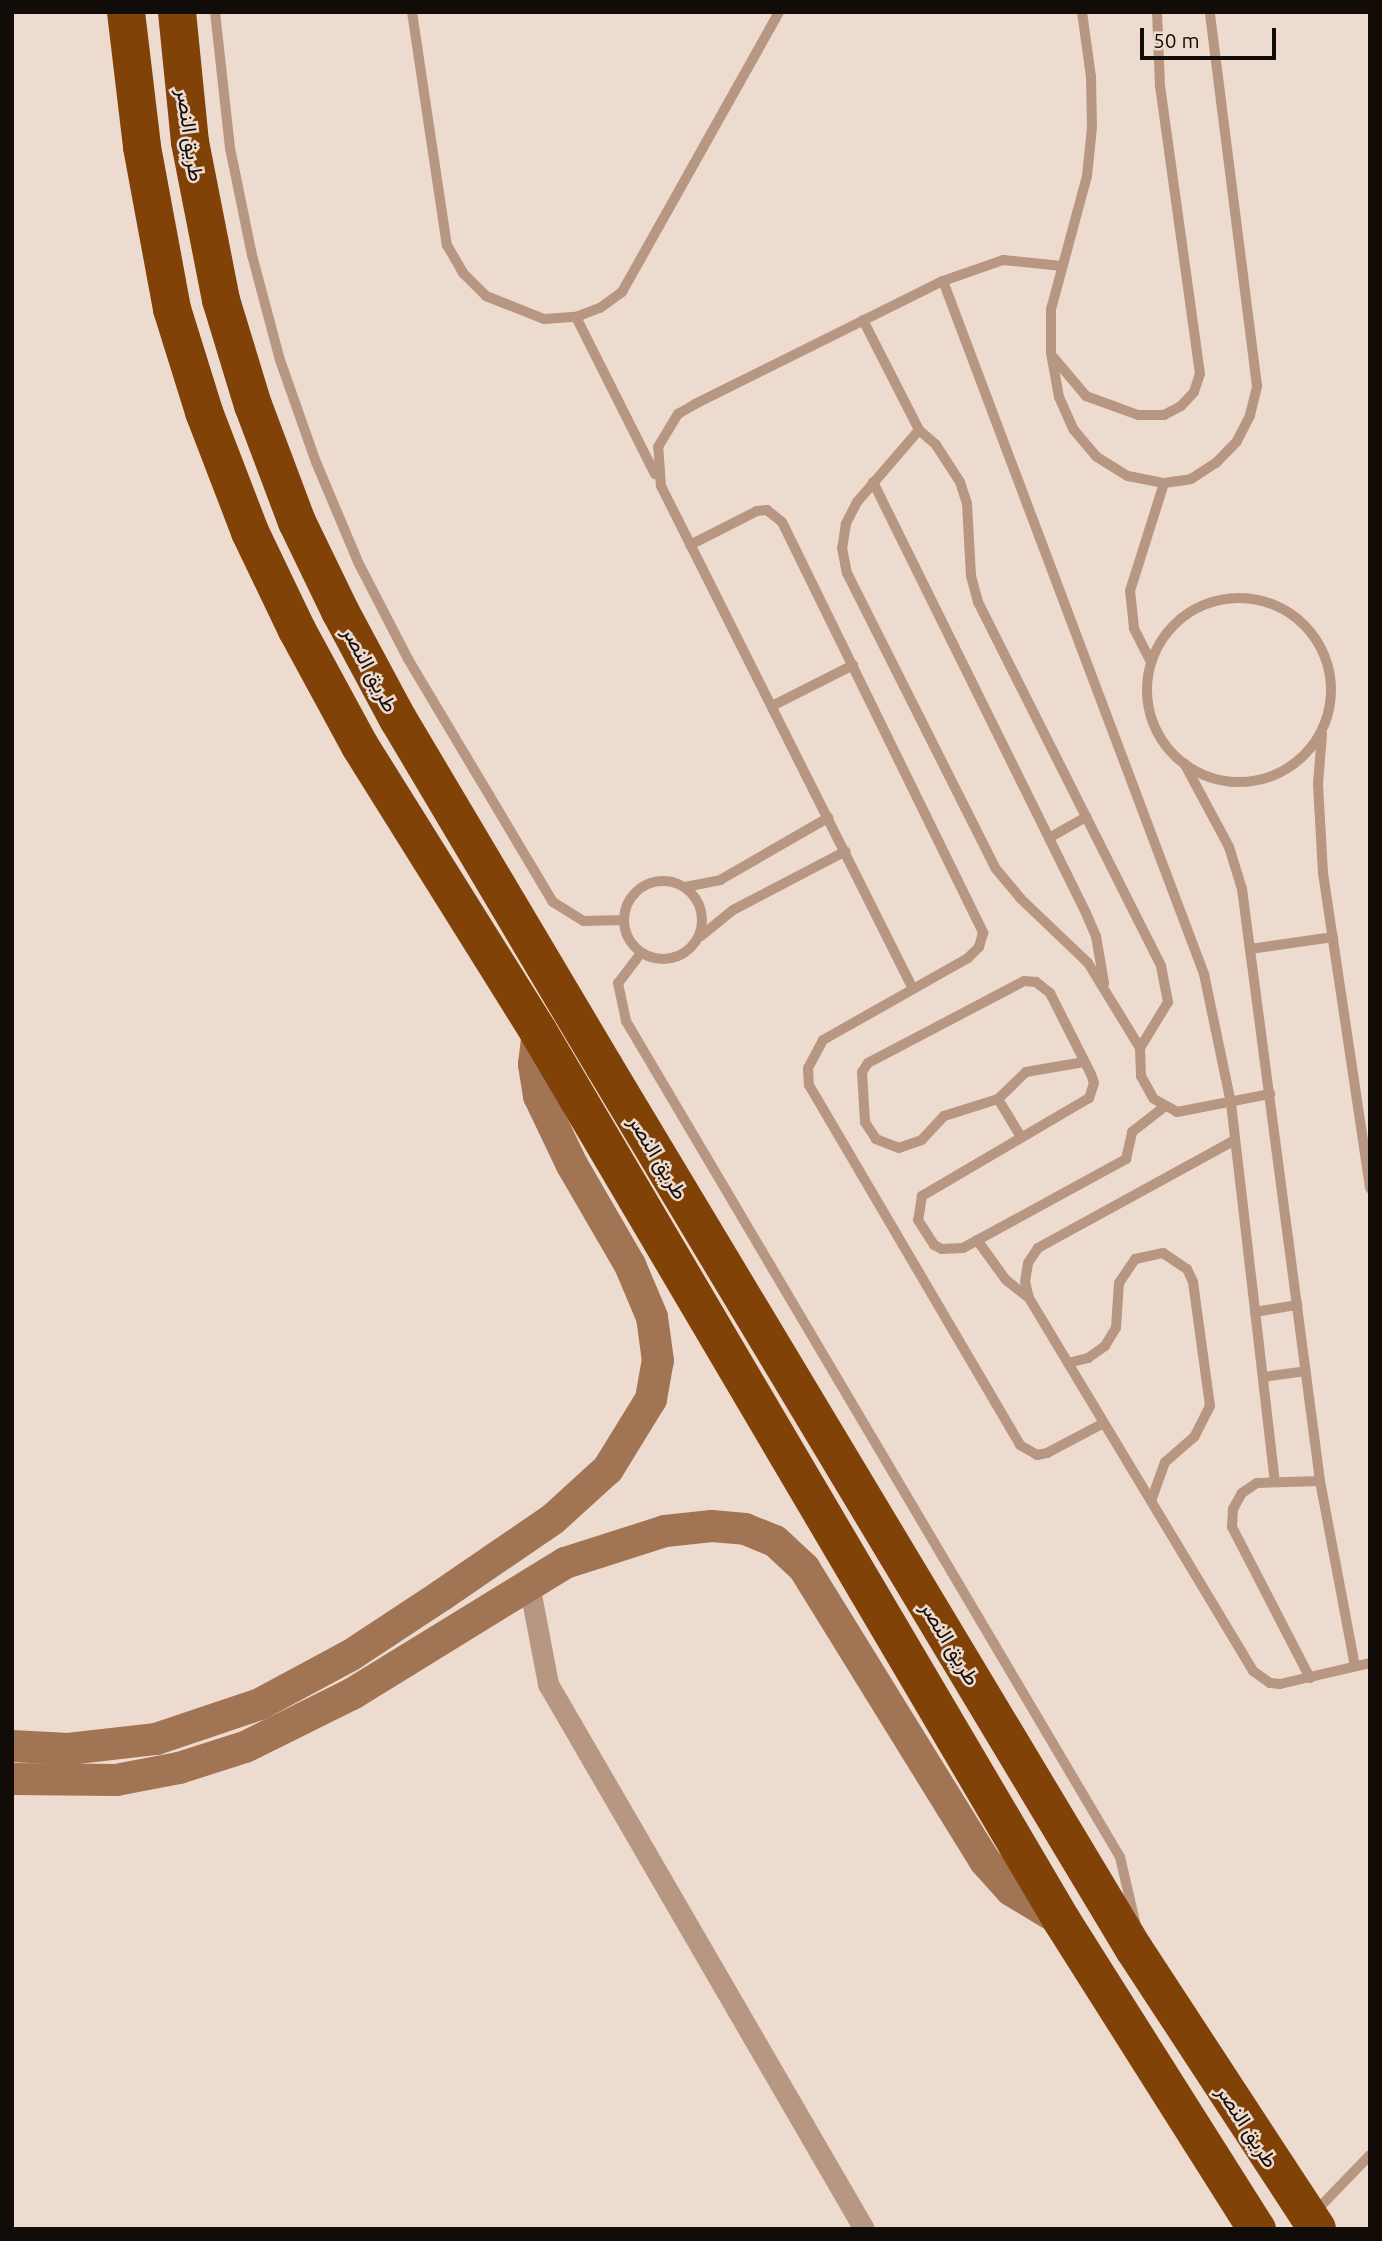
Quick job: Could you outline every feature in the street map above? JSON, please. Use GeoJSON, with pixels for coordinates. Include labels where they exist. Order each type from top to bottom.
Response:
{"type":"FeatureCollection","features":[{"type":"Feature","properties":{"kind":"highway","name":"طريق النصر"},"geometry":{"type":"LineString","coordinates":[[126,12],[142,147],[172,309],[204,412],[250,532],[360,746],[538,1031],[1062,1921],[1257,2229]]}},
{"type":"Feature","properties":{"kind":"highway","name":"طريق النصر"},"geometry":{"type":"LineString","coordinates":[[177,12],[190,142],[221,300],[253,405],[297,522],[340,611],[398,719],[1134,1949],[1313,2223]]}},
{"type":"Feature","properties":{"kind":"street"},"geometry":{"type":"LineString","coordinates":[[12,1746],[68,1749],[156,1739],[260,1704],[351,1655],[469,1577],[553,1519],[608,1469],[652,1399],[658,1361],[652,1317],[630,1265],[572,1165],[539,1096],[534,1064],[538,1031]]}},
{"type":"Feature","properties":{"kind":"street"},"geometry":{"type":"LineString","coordinates":[[12,1779],[116,1780],[179,1769],[245,1747],[352,1694],[528,1584],[590,1553],[665,1531],[712,1526],[745,1529],[775,1542],[804,1568],[985,1861],[1027,1902],[1062,1921]]}},
{"type":"Feature","properties":{"kind":"street"},"geometry":{"type":"LineString","coordinates":[[469,1577],[488,1608]]}},
{"type":"Feature","properties":{"kind":"street"},"geometry":{"type":"LineString","coordinates":[[528,1584],[548,1684],[864,2229]]}},
{"type":"Feature","properties":{"kind":"lane"},"geometry":{"type":"LineString","coordinates":[[215,12],[230,148],[251,255],[289,385],[358,562],[408,659],[553,902],[584,921],[624,920]]}},
{"type":"Feature","properties":{"kind":"lane"},"geometry":{"type":"LineString","coordinates":[[412,12],[447,245],[463,272],[486,296],[544,319],[576,317],[600,308],[622,292],[637,271],[779,12]]}},
{"type":"Feature","properties":{"kind":"lane"},"geometry":{"type":"LineString","coordinates":[[1082,12],[1091,77],[1092,127],[1087,176],[1051,309],[1051,353],[1059,397],[1074,430],[1097,457],[1128,476],[1164,483],[1191,479],[1216,463],[1237,441],[1250,415],[1257,386],[1210,12]]}},
{"type":"Feature","properties":{"kind":"lane"},"geometry":{"type":"LineString","coordinates":[[1051,353],[1065,377],[1086,396],[1111,409],[1138,415],[1164,415],[1181,407],[1194,392],[1200,374],[1162,109],[1157,12]]}},
{"type":"Feature","properties":{"kind":"lane"},"geometry":{"type":"LineString","coordinates":[[661,486],[658,447],[678,414],[943,281],[1003,260],[1062,266]]}},
{"type":"Feature","properties":{"kind":"lane"},"geometry":{"type":"LineString","coordinates":[[943,281],[1191,933],[1215,1016],[1231,1103],[1275,1481]]}},
{"type":"Feature","properties":{"kind":"lane"},"geometry":{"type":"LineString","coordinates":[[576,317],[913,989]]}},
{"type":"Feature","properties":{"kind":"lane"},"geometry":{"type":"LineString","coordinates":[[863,320],[919,430],[943,454],[960,482],[967,504],[971,576],[978,602],[1168,984],[1168,1002],[1162,1018],[1140,1048]]}},
{"type":"Feature","properties":{"kind":"lane"},"geometry":{"type":"LineString","coordinates":[[919,430],[873,482],[846,524],[842,548],[852,584],[996,869],[1020,898],[1076,950],[1105,987],[1140,1048],[1141,1076],[1164,1107],[1177,1112],[1270,1094]]}},
{"type":"Feature","properties":{"kind":"lane"},"geometry":{"type":"LineString","coordinates":[[873,482],[1096,936],[1105,987]]}},
{"type":"Feature","properties":{"kind":"lane"},"geometry":{"type":"LineString","coordinates":[[1151,662],[1134,628],[1130,591],[1164,483]]}},
{"type":"Feature","properties":{"kind":"lane"},"geometry":{"type":"LineString","coordinates":[[690,545],[757,511],[776,514],[853,665],[983,933],[979,947],[968,958],[823,1040],[808,1068],[809,1085],[1020,1445],[1037,1455],[1047,1453],[1104,1423]]}},
{"type":"Feature","properties":{"kind":"lane"},"geometry":{"type":"LineString","coordinates":[[1355,1667],[1320,1481],[1241,889],[1229,847],[1184,763],[1154,726],[1147,694],[1151,662],[1165,634],[1203,605],[1234,597],[1281,607],[1307,627],[1329,669],[1331,701],[1322,731],[1319,830],[1370,1189]]}},
{"type":"Feature","properties":{"kind":"lane"},"geometry":{"type":"LineString","coordinates":[[772,706],[853,665]]}},
{"type":"Feature","properties":{"kind":"lane"},"geometry":{"type":"LineString","coordinates":[[1184,763],[1212,778],[1260,779],[1290,767],[1322,731]]}},
{"type":"Feature","properties":{"kind":"lane"},"geometry":{"type":"LineString","coordinates":[[1049,838],[1086,817]]}},
{"type":"Feature","properties":{"kind":"lane"},"geometry":{"type":"LineString","coordinates":[[828,818],[720,880],[685,887],[658,881],[644,885],[626,906],[624,920],[632,944],[641,953],[668,960],[681,956],[733,910],[846,851]]}},
{"type":"Feature","properties":{"kind":"lane"},"geometry":{"type":"LineString","coordinates":[[685,887],[702,909],[700,937]]}},
{"type":"Feature","properties":{"kind":"lane"},"geometry":{"type":"LineString","coordinates":[[1250,949],[1333,937]]}},
{"type":"Feature","properties":{"kind":"lane"},"geometry":{"type":"LineString","coordinates":[[641,953],[618,983],[619,1003],[626,1021],[1120,1857],[1134,1902],[1134,1949]]}},
{"type":"Feature","properties":{"kind":"lane"},"geometry":{"type":"LineString","coordinates":[[1084,1062],[1026,1072],[998,1099],[944,1116],[922,1140],[899,1148],[887,1145],[869,1131],[862,1072],[877,1057],[1024,981],[1036,982],[1050,993],[1084,1062],[1094,1083],[1089,1098],[922,1196],[918,1220],[933,1245],[953,1251],[978,1240],[1126,1158],[1132,1132],[1164,1107]]}},
{"type":"Feature","properties":{"kind":"lane"},"geometry":{"type":"LineString","coordinates":[[998,1099],[1021,1137]]}},
{"type":"Feature","properties":{"kind":"lane"},"geometry":{"type":"LineString","coordinates":[[1235,1140],[1038,1248],[1026,1272],[1030,1298],[1252,1671],[1270,1683],[1310,1678],[1370,1663]]}},
{"type":"Feature","properties":{"kind":"lane"},"geometry":{"type":"LineString","coordinates":[[978,1240],[1006,1280],[1030,1298]]}},
{"type":"Feature","properties":{"kind":"lane"},"geometry":{"type":"LineString","coordinates":[[1068,1363],[1088,1358],[1105,1346],[1116,1328],[1119,1283],[1135,1259],[1163,1253],[1187,1269],[1195,1296],[1210,1406],[1194,1437],[1165,1462],[1151,1501]]}},
{"type":"Feature","properties":{"kind":"lane"},"geometry":{"type":"LineString","coordinates":[[1255,1311],[1297,1304]]}},
{"type":"Feature","properties":{"kind":"lane"},"geometry":{"type":"LineString","coordinates":[[1263,1377],[1306,1371]]}},
{"type":"Feature","properties":{"kind":"lane"},"geometry":{"type":"LineString","coordinates":[[1310,1678],[1232,1527],[1233,1509],[1242,1493],[1257,1483],[1320,1481]]}},
{"type":"Feature","properties":{"kind":"lane"},"geometry":{"type":"LineString","coordinates":[[1313,2223],[1370,2155]]}}]}
